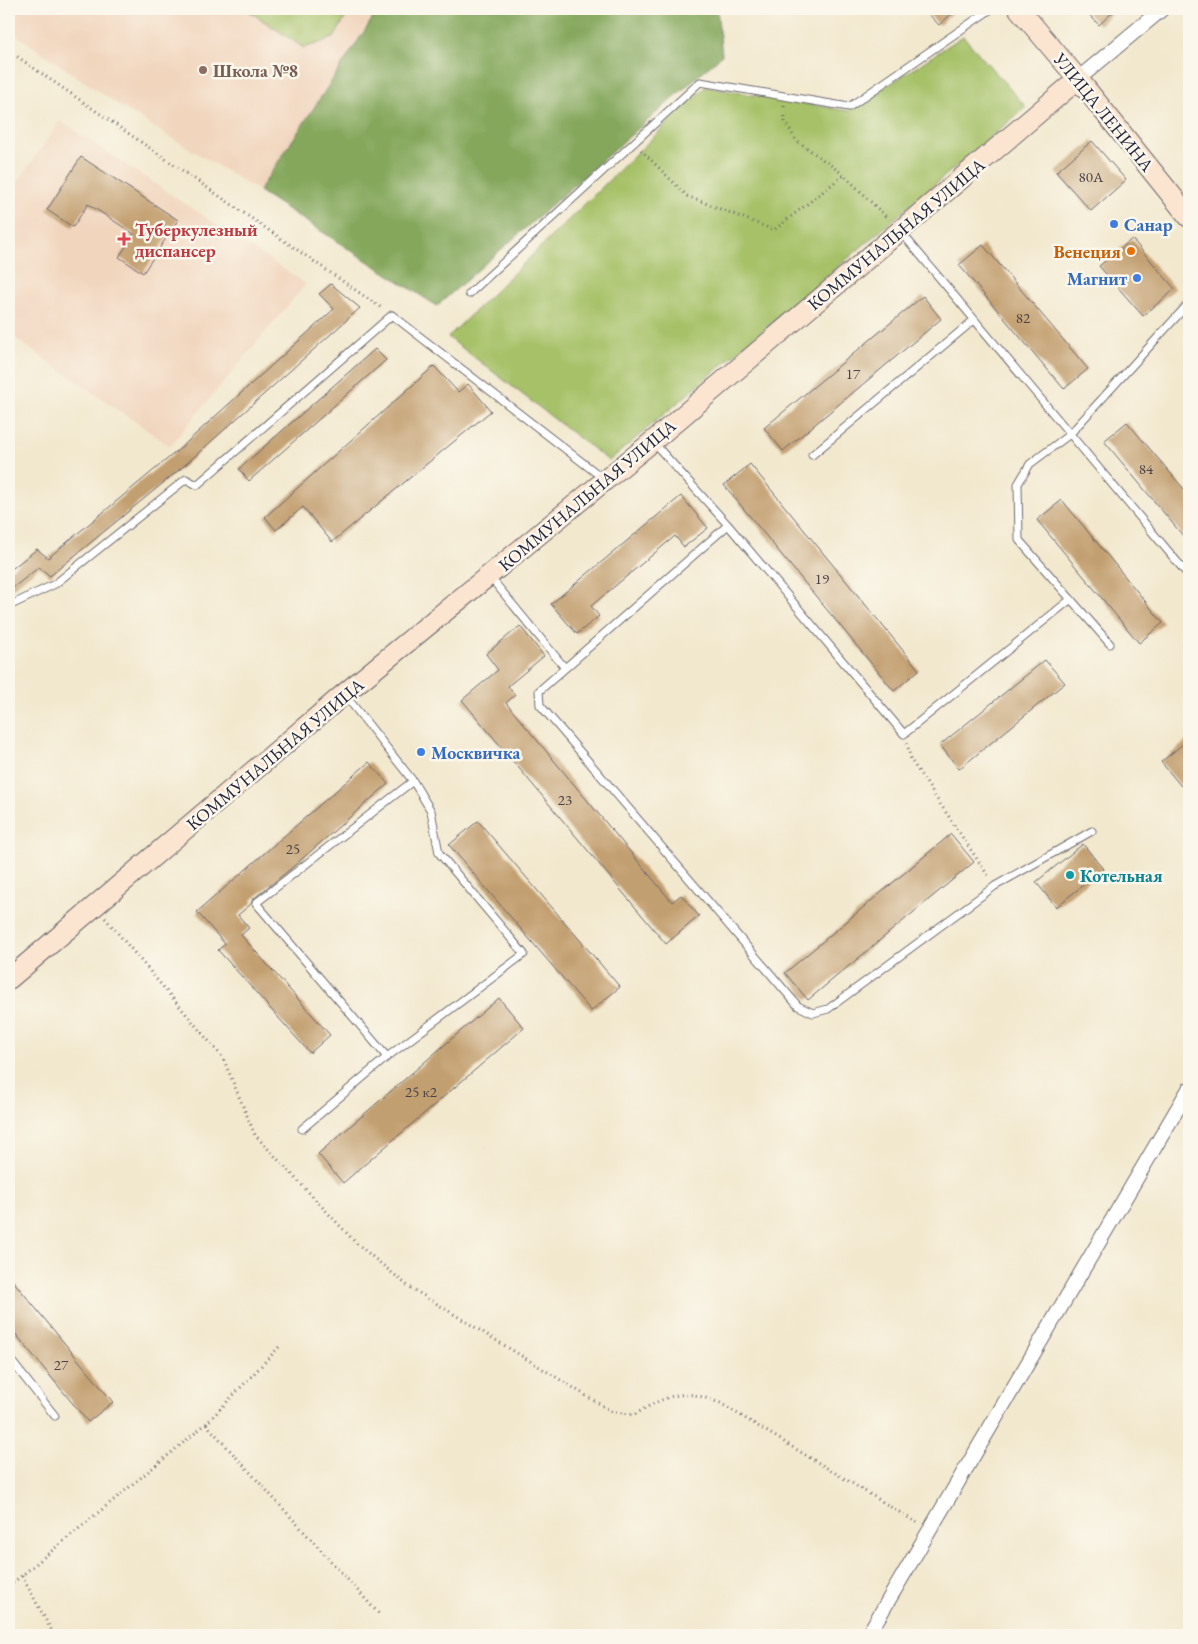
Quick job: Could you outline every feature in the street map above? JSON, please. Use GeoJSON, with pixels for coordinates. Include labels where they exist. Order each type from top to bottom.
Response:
{"type":"FeatureCollection","features":[{"type":"Feature","properties":{"kind":"street","name":"УЛИЦА ЛЕНИНА"},"geometry":{"type":"LineString","coordinates":[[1019,9],[1189,216]]}},
{"type":"Feature","properties":{"kind":"street","name":"КОММУНАЛЬНАЯ УЛИЦА"},"geometry":{"type":"LineString","coordinates":[[9,979],[344,694],[653,441],[899,230],[1162,9]]}},
{"type":"Feature","properties":{"kind":"street"},"geometry":{"type":"LineString","coordinates":[[868,1635],[1189,1089]]}},
{"type":"Feature","properties":{"kind":"lane"},"geometry":{"type":"LineString","coordinates":[[468,294],[700,82],[849,107],[990,9]]}},
{"type":"Feature","properties":{"kind":"lane"},"geometry":{"type":"LineString","coordinates":[[899,230],[1189,576]]}},
{"type":"Feature","properties":{"kind":"lane"},"geometry":{"type":"LineString","coordinates":[[1110,644],[1020,540],[1018,484],[1030,464],[1070,434],[1189,303]]}},
{"type":"Feature","properties":{"kind":"lane"},"geometry":{"type":"LineString","coordinates":[[9,606],[55,584],[186,479],[198,486],[392,315],[606,480]]}},
{"type":"Feature","properties":{"kind":"lane"},"geometry":{"type":"LineString","coordinates":[[812,455],[974,320]]}},
{"type":"Feature","properties":{"kind":"lane"},"geometry":{"type":"LineString","coordinates":[[653,441],[728,525],[904,734],[1071,598]]}},
{"type":"Feature","properties":{"kind":"lane"},"geometry":{"type":"LineString","coordinates":[[728,525],[539,691],[540,705],[798,1006],[813,1013],[828,1009],[995,886],[1092,831]]}},
{"type":"Feature","properties":{"kind":"lane"},"geometry":{"type":"LineString","coordinates":[[489,576],[565,668]]}},
{"type":"Feature","properties":{"kind":"lane"},"geometry":{"type":"LineString","coordinates":[[302,1129],[387,1057],[524,954],[439,853],[431,811],[413,781],[344,694]]}},
{"type":"Feature","properties":{"kind":"lane"},"geometry":{"type":"LineString","coordinates":[[387,1057],[256,903],[413,781]]}},
{"type":"Feature","properties":{"kind":"lane"},"geometry":{"type":"LineString","coordinates":[[9,1358],[55,1416]]}},
{"type":"Feature","properties":{"kind":"path"},"geometry":{"type":"LineString","coordinates":[[9,51],[392,315]]}},
{"type":"Feature","properties":{"kind":"path"},"geometry":{"type":"LineString","coordinates":[[783,96],[785,122],[796,140],[844,175],[899,230]]}},
{"type":"Feature","properties":{"kind":"path"},"geometry":{"type":"LineString","coordinates":[[633,143],[687,196],[774,230],[844,175]]}},
{"type":"Feature","properties":{"kind":"path"},"geometry":{"type":"LineString","coordinates":[[904,734],[911,760],[995,886]]}},
{"type":"Feature","properties":{"kind":"path"},"geometry":{"type":"LineString","coordinates":[[95,906],[223,1058],[255,1135],[356,1243],[408,1286],[611,1411],[634,1415],[674,1394],[694,1394],[720,1403],[930,1531]]}},
{"type":"Feature","properties":{"kind":"path"},"geometry":{"type":"LineString","coordinates":[[9,1586],[206,1424],[280,1346]]}},
{"type":"Feature","properties":{"kind":"path"},"geometry":{"type":"LineString","coordinates":[[206,1424],[379,1614]]}},
{"type":"Feature","properties":{"kind":"path"},"geometry":{"type":"LineString","coordinates":[[22,1576],[54,1635]]}},
{"type":"Feature","properties":{"kind":"shaded area","name":"Школа №8"},"geometry":{"type":"Polygon","coordinates":[[[9,9],[379,9],[259,191],[126,110],[9,30],[9,9]]]}},
{"type":"Feature","properties":{"kind":"shaded area","name":"Туберкулезный диспансер"},"geometry":{"type":"Polygon","coordinates":[[[60,121],[306,284],[170,446],[9,334],[9,195],[60,121]]]}},
{"type":"Feature","properties":{"kind":"green space"},"geometry":{"type":"Polygon","coordinates":[[[246,9],[350,9],[334,38],[304,48],[246,9]]]}},
{"type":"Feature","properties":{"kind":"green space"},"geometry":{"type":"Polygon","coordinates":[[[379,9],[717,9],[722,55],[437,306],[259,191],[379,9]]]}},
{"type":"Feature","properties":{"kind":"green space"},"geometry":{"type":"Polygon","coordinates":[[[963,36],[1026,107],[609,461],[448,337],[705,87],[849,111],[963,36]]]}},
{"type":"Feature","properties":{"kind":"building"},"geometry":{"type":"Polygon","coordinates":[[[924,9],[957,9],[939,25],[924,9]]]}},
{"type":"Feature","properties":{"kind":"building"},"geometry":{"type":"Polygon","coordinates":[[[1084,9],[1116,9],[1099,25],[1084,9]]]}},
{"type":"Feature","properties":{"kind":"building"},"geometry":{"type":"Polygon","coordinates":[[[1092,141],[1126,180],[1091,211],[1056,172],[1092,141]]]}},
{"type":"Feature","properties":{"kind":"building"},"geometry":{"type":"Polygon","coordinates":[[[81,157],[178,220],[143,273],[119,257],[134,234],[88,204],[73,227],[47,210],[81,157]]]}},
{"type":"Feature","properties":{"kind":"building","name":"Магнит"},"geometry":{"type":"Polygon","coordinates":[[[1132,239],[1175,289],[1143,316],[1099,266],[1132,239]]]}},
{"type":"Feature","properties":{"kind":"building"},"geometry":{"type":"Polygon","coordinates":[[[983,245],[1088,369],[1064,389],[959,265],[983,245]]]}},
{"type":"Feature","properties":{"kind":"building"},"geometry":{"type":"Polygon","coordinates":[[[331,284],[360,308],[185,465],[50,576],[39,567],[9,591],[9,571],[37,549],[48,558],[177,451],[334,309],[319,294],[331,284]]]}},
{"type":"Feature","properties":{"kind":"building"},"geometry":{"type":"Polygon","coordinates":[[[923,296],[941,319],[783,451],[764,428],[923,296]]]}},
{"type":"Feature","properties":{"kind":"building"},"geometry":{"type":"Polygon","coordinates":[[[375,349],[386,360],[249,481],[239,469],[375,349]]]}},
{"type":"Feature","properties":{"kind":"building"},"geometry":{"type":"Polygon","coordinates":[[[434,366],[458,392],[468,384],[491,411],[332,542],[303,507],[276,530],[265,517],[434,366]]]}},
{"type":"Feature","properties":{"kind":"building"},"geometry":{"type":"Polygon","coordinates":[[[1127,422],[1189,495],[1189,543],[1104,441],[1127,422]]]}},
{"type":"Feature","properties":{"kind":"building"},"geometry":{"type":"Polygon","coordinates":[[[750,464],[919,670],[894,691],[724,485],[750,464]]]}},
{"type":"Feature","properties":{"kind":"building"},"geometry":{"type":"Polygon","coordinates":[[[681,496],[708,528],[684,547],[675,536],[591,606],[599,616],[577,634],[551,604],[681,496]]]}},
{"type":"Feature","properties":{"kind":"building"},"geometry":{"type":"Polygon","coordinates":[[[1062,500],[1163,623],[1139,643],[1037,520],[1062,500]]]}},
{"type":"Feature","properties":{"kind":"building"},"geometry":{"type":"Polygon","coordinates":[[[520,626],[544,656],[508,686],[515,695],[506,703],[672,902],[681,895],[699,916],[666,944],[462,700],[498,670],[486,654],[520,626]]]}},
{"type":"Feature","properties":{"kind":"building"},"geometry":{"type":"Polygon","coordinates":[[[1045,660],[1065,683],[959,769],[940,745],[1045,660]]]}},
{"type":"Feature","properties":{"kind":"building"},"geometry":{"type":"Polygon","coordinates":[[[1189,739],[1189,780],[1181,786],[1161,762],[1189,739]]]}},
{"type":"Feature","properties":{"kind":"building"},"geometry":{"type":"Polygon","coordinates":[[[369,762],[388,784],[253,899],[251,904],[238,915],[249,928],[241,935],[330,1035],[310,1053],[218,950],[225,944],[197,912],[369,762]]]}},
{"type":"Feature","properties":{"kind":"building"},"geometry":{"type":"Polygon","coordinates":[[[478,821],[620,987],[591,1011],[449,845],[478,821]]]}},
{"type":"Feature","properties":{"kind":"building"},"geometry":{"type":"Polygon","coordinates":[[[951,834],[974,862],[808,1000],[785,973],[951,834]]]}},
{"type":"Feature","properties":{"kind":"building","name":"Котельная"},"geometry":{"type":"Polygon","coordinates":[[[1083,844],[1103,869],[1056,907],[1036,882],[1083,844]]]}},
{"type":"Feature","properties":{"kind":"building"},"geometry":{"type":"Polygon","coordinates":[[[499,998],[524,1028],[343,1183],[318,1154],[499,998]]]}},
{"type":"Feature","properties":{"kind":"building"},"geometry":{"type":"Polygon","coordinates":[[[9,1276],[113,1402],[88,1422],[9,1326],[9,1276]]]}},
{"type":"Feature","properties":{"kind":"place","name":"Школа №8"},"geometry":{"type":"Point","coordinates":[203,70]}},
{"type":"Feature","properties":{"kind":"place","name":"Санар"},"geometry":{"type":"Point","coordinates":[1114,224]}},
{"type":"Feature","properties":{"kind":"place","name":"Туберкулезный диспансер"},"geometry":{"type":"Point","coordinates":[124,239]}},
{"type":"Feature","properties":{"kind":"place","name":"Венеция"},"geometry":{"type":"Point","coordinates":[1131,251]}},
{"type":"Feature","properties":{"kind":"place","name":"Магнит"},"geometry":{"type":"Point","coordinates":[1137,278]}},
{"type":"Feature","properties":{"kind":"place","name":"Москвичка"},"geometry":{"type":"Point","coordinates":[421,752]}},
{"type":"Feature","properties":{"kind":"place","name":"Котельная"},"geometry":{"type":"Point","coordinates":[1070,875]}}]}
